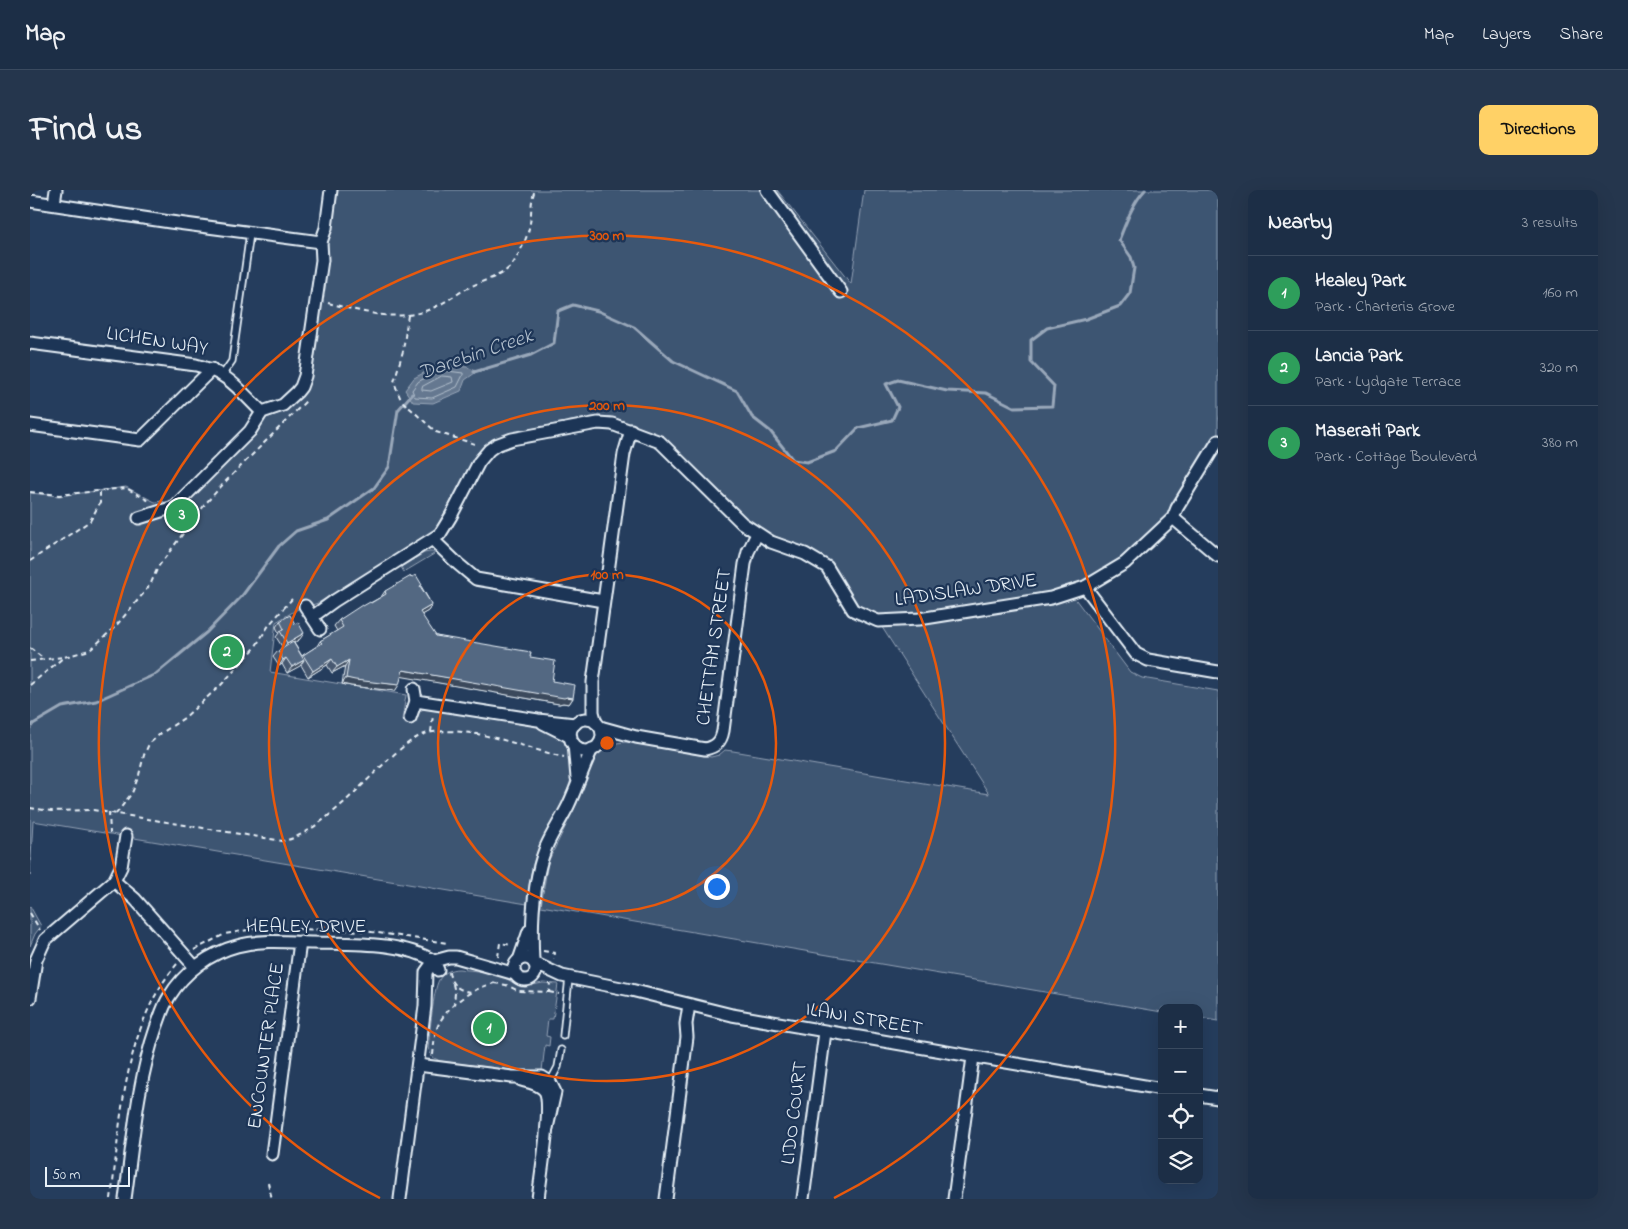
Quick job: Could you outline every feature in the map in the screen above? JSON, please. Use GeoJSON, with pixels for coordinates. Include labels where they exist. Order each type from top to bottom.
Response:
{"type":"FeatureCollection","features":[{"type":"Feature","properties":{"kind":"street"},"geometry":{"type":"LineString","coordinates":[[54,204],[56,190]]}},
{"type":"Feature","properties":{"kind":"street"},"geometry":{"type":"LineString","coordinates":[[139,518],[174,507],[250,431],[262,412],[283,405],[297,392],[304,382],[322,260],[320,242],[326,228],[331,190]]}},
{"type":"Feature","properties":{"kind":"street"},"geometry":{"type":"LineString","coordinates":[[767,190],[841,292]]}},
{"type":"Feature","properties":{"kind":"street"},"geometry":{"type":"LineString","coordinates":[[30,201],[320,242]]}},
{"type":"Feature","properties":{"kind":"street","name":"LICHEN WAY"},"geometry":{"type":"LineString","coordinates":[[30,342],[196,365],[217,372],[262,412]]}},
{"type":"Feature","properties":{"kind":"street"},"geometry":{"type":"LineString","coordinates":[[30,425],[140,440],[217,372]]}},
{"type":"Feature","properties":{"kind":"street","name":"LADISLAW DRIVE"},"geometry":{"type":"LineString","coordinates":[[484,454],[496,445],[512,439],[591,424],[606,423],[654,439],[667,448],[742,523],[771,542],[805,554],[827,568],[853,610],[878,621],[919,619],[1042,600],[1085,587],[1125,563],[1174,518],[1177,508],[1218,441]]}},
{"type":"Feature","properties":{"kind":"street"},"geometry":{"type":"LineString","coordinates":[[528,948],[536,969],[531,978],[521,979],[517,965],[528,948],[542,858],[547,844],[568,807],[578,780],[602,736],[593,712],[593,685],[624,454],[631,430]]}},
{"type":"Feature","properties":{"kind":"street"},"geometry":{"type":"LineString","coordinates":[[312,617],[334,601],[433,540],[445,526],[484,454]]}},
{"type":"Feature","properties":{"kind":"street"},"geometry":{"type":"LineString","coordinates":[[1174,518],[1218,556]]}},
{"type":"Feature","properties":{"kind":"street","name":"CHETTAM STREET"},"geometry":{"type":"LineString","coordinates":[[598,725],[636,738],[704,748],[715,746],[719,742],[723,731],[746,558],[757,534]]}},
{"type":"Feature","properties":{"kind":"street"},"geometry":{"type":"LineString","coordinates":[[433,540],[476,579],[603,600]]}},
{"type":"Feature","properties":{"kind":"street"},"geometry":{"type":"LineString","coordinates":[[1085,587],[1136,654],[1148,660],[1218,672]]}},
{"type":"Feature","properties":{"kind":"street"},"geometry":{"type":"LineString","coordinates":[[305,606],[320,629]]}},
{"type":"Feature","properties":{"kind":"street"},"geometry":{"type":"LineString","coordinates":[[578,780],[572,728],[578,722],[593,685]]}},
{"type":"Feature","properties":{"kind":"street"},"geometry":{"type":"LineString","coordinates":[[410,718],[415,695],[434,703],[538,720],[578,722],[589,719],[598,725]]}},
{"type":"Feature","properties":{"kind":"street"},"geometry":{"type":"LineString","coordinates":[[538,720],[572,741],[582,750],[596,746]]}},
{"type":"Feature","properties":{"kind":"street","name":"CHETTAM STREET"},"geometry":{"type":"LineString","coordinates":[[596,746],[636,738]]}},
{"type":"Feature","properties":{"kind":"street"},"geometry":{"type":"LineString","coordinates":[[30,998],[36,960],[45,940],[114,881],[120,867],[126,836]]}},
{"type":"Feature","properties":{"kind":"street"},"geometry":{"type":"LineString","coordinates":[[114,881],[135,899],[195,967]]}},
{"type":"Feature","properties":{"kind":"street","name":"HEALEY DRIVE"},"geometry":{"type":"LineString","coordinates":[[126,1199],[142,1078],[149,1050],[169,998],[178,984],[195,967],[222,951],[257,942],[352,944],[400,950],[439,964]]}},
{"type":"Feature","properties":{"kind":"street","name":"ENCOUNTER PLACE"},"geometry":{"type":"LineString","coordinates":[[271,1154],[300,942]]}},
{"type":"Feature","properties":{"kind":"street"},"geometry":{"type":"LineString","coordinates":[[400,1199],[425,1006],[439,964],[473,962],[517,965],[524,958],[534,962]]}},
{"type":"Feature","properties":{"kind":"street","name":"ILANI STREET"},"geometry":{"type":"LineString","coordinates":[[534,962],[559,976]]}},
{"type":"Feature","properties":{"kind":"street","name":"ILANI STREET"},"geometry":{"type":"LineString","coordinates":[[531,978],[559,976],[614,986],[768,1022],[1158,1088]]}},
{"type":"Feature","properties":{"kind":"street"},"geometry":{"type":"LineString","coordinates":[[666,1199],[687,1037],[694,1006]]}},
{"type":"Feature","properties":{"kind":"street","name":"LIDO COURT"},"geometry":{"type":"LineString","coordinates":[[803,1199],[825,1032]]}},
{"type":"Feature","properties":{"kind":"street"},"geometry":{"type":"LineString","coordinates":[[954,1199],[973,1058]]}},
{"type":"Feature","properties":{"kind":"street"},"geometry":{"type":"LineString","coordinates":[[418,1065],[512,1077],[542,1077],[550,1082],[554,1087],[555,1098],[547,1128],[538,1199]]}},
{"type":"Feature","properties":{"kind":"street"},"geometry":{"type":"LineString","coordinates":[[512,1077],[536,1084],[544,1091],[546,1096],[547,1128]]}},
{"type":"Feature","properties":{"kind":"street"},"geometry":{"type":"LineString","coordinates":[[1203,1096],[1218,1098]]}},
{"type":"Feature","properties":{"kind":"lane"},"geometry":{"type":"LineString","coordinates":[[217,372],[232,361],[250,233]]}},
{"type":"Feature","properties":{"kind":"lane"},"geometry":{"type":"LineString","coordinates":[[559,976],[563,1036]]}},
{"type":"Feature","properties":{"kind":"lane"},"geometry":{"type":"LineString","coordinates":[[550,1082],[558,1067],[561,1050]]}},
{"type":"Feature","properties":{"kind":"path"},"geometry":{"type":"LineString","coordinates":[[326,302],[380,316],[408,316],[434,307],[466,288],[507,270],[513,263],[528,231],[531,200],[535,190]]}},
{"type":"Feature","properties":{"kind":"path"},"geometry":{"type":"LineString","coordinates":[[408,316],[403,351],[394,382],[401,400],[436,432],[475,444],[484,454]]}},
{"type":"Feature","properties":{"kind":"path"},"geometry":{"type":"LineString","coordinates":[[30,660],[64,657],[90,650],[116,627],[143,594],[158,566],[206,503],[291,415]]}},
{"type":"Feature","properties":{"kind":"path"},"geometry":{"type":"LineString","coordinates":[[30,492],[59,495],[126,488],[155,504]]}},
{"type":"Feature","properties":{"kind":"path"},"geometry":{"type":"LineString","coordinates":[[30,562],[90,520],[100,503],[100,491]]}},
{"type":"Feature","properties":{"kind":"path"},"geometry":{"type":"LineString","coordinates":[[116,814],[132,793],[149,744],[184,718],[221,685],[254,649],[268,625],[292,599]]}},
{"type":"Feature","properties":{"kind":"path"},"geometry":{"type":"LineString","coordinates":[[30,648],[44,659]]}},
{"type":"Feature","properties":{"kind":"path"},"geometry":{"type":"LineString","coordinates":[[30,685],[64,657]]}},
{"type":"Feature","properties":{"kind":"path"},"geometry":{"type":"LineString","coordinates":[[431,732],[434,703]]}},
{"type":"Feature","properties":{"kind":"path"},"geometry":{"type":"LineString","coordinates":[[30,808],[51,811],[83,809],[109,812],[272,840],[291,839],[299,836],[333,811],[397,752],[421,736],[431,732],[452,731],[480,734],[576,760]]}},
{"type":"Feature","properties":{"kind":"path"},"geometry":{"type":"LineString","coordinates":[[109,812],[110,833]]}},
{"type":"Feature","properties":{"kind":"path"},"geometry":{"type":"LineString","coordinates":[[30,913],[45,940]]}},
{"type":"Feature","properties":{"kind":"path"},"geometry":{"type":"LineString","coordinates":[[111,1199],[131,1057],[155,994],[170,972],[194,949],[225,934],[259,928],[366,930],[447,944],[439,964],[453,984],[462,990],[473,992]]}},
{"type":"Feature","properties":{"kind":"path"},"geometry":{"type":"LineString","coordinates":[[432,1066],[437,1030],[441,1020],[454,1005],[473,992],[494,984],[506,985],[519,991],[549,992],[559,976],[555,953],[500,943],[494,984]]}},
{"type":"Feature","properties":{"kind":"path"},"geometry":{"type":"LineString","coordinates":[[453,984],[455,993],[454,1005]]}},
{"type":"Feature","properties":{"kind":"path"},"geometry":{"type":"LineString","coordinates":[[268,1183],[272,1199]]}},
{"type":"Feature","properties":{"kind":"shaded area"},"geometry":{"type":"Polygon","coordinates":[[[336,190],[777,190],[851,284],[864,190],[1218,190],[1218,441],[1177,508],[1125,563],[1070,592],[1130,672],[1142,678],[1218,691],[1218,1021],[1203,1019],[1203,1004],[1158,1004],[1158,1011],[541,906],[548,862],[577,803],[585,775],[594,755],[615,743],[627,742],[711,757],[719,755],[725,750],[733,751],[989,794],[878,621],[853,610],[814,559],[815,552],[777,537],[756,526],[664,438],[610,417],[592,417],[510,433],[487,443],[478,452],[436,528],[421,540],[318,603],[312,605],[308,603],[276,622],[270,672],[406,695],[402,720],[415,722],[420,712],[430,707],[535,725],[543,727],[562,739],[571,753],[573,769],[569,786],[534,861],[527,904],[33,821],[30,876],[30,493],[59,496],[126,487],[155,502],[163,501],[175,511],[261,420],[280,413],[303,393],[324,248],[336,190]]]}},
{"type":"Feature","properties":{"kind":"shaded area"},"geometry":{"type":"Polygon","coordinates":[[[435,552],[404,572],[401,567],[424,553],[435,552]]]}},
{"type":"Feature","properties":{"kind":"shaded area"},"geometry":{"type":"Polygon","coordinates":[[[30,906],[41,926],[30,946],[30,906]]]}},
{"type":"Feature","properties":{"kind":"shaded area"},"geometry":{"type":"Polygon","coordinates":[[[459,969],[496,973],[521,987],[543,983],[558,984],[553,1019],[548,1019],[546,1036],[550,1037],[549,1046],[545,1045],[542,1071],[519,1071],[440,1061],[432,1057],[428,1048],[433,1002],[437,985],[445,973],[459,969]]]}},
{"type":"Feature","properties":{"kind":"water"},"geometry":{"type":"Polygon","coordinates":[[[439,365],[467,367],[476,371],[465,380],[461,391],[433,403],[413,402],[405,390],[414,378],[439,365]]]}},
{"type":"Feature","properties":{"kind":"building"},"geometry":{"type":"Polygon","coordinates":[[[416,575],[422,585],[420,586],[432,605],[420,612],[436,636],[531,652],[530,657],[555,661],[552,681],[575,685],[573,698],[403,670],[399,685],[355,680],[346,678],[349,660],[337,667],[332,659],[313,671],[303,655],[322,643],[320,641],[343,627],[339,620],[362,605],[371,603],[386,594],[385,591],[416,575]]]}},
{"type":"Feature","properties":{"kind":"building"},"geometry":{"type":"Polygon","coordinates":[[[290,615],[295,624],[298,622],[304,633],[287,643],[280,631],[284,629],[280,621],[290,615]]]}},
{"type":"Feature","properties":{"kind":"building"},"geometry":{"type":"Polygon","coordinates":[[[293,642],[304,660],[292,667],[286,658],[283,660],[278,651],[293,642]]]}},
{"type":"Feature","properties":{"kind":"waterway","name":"Darebin Creek"},"geometry":{"type":"LineString","coordinates":[[474,372],[531,355],[554,343],[558,311],[573,305],[598,311],[634,327],[673,361],[737,391],[752,417],[770,431],[793,460],[807,462],[836,451],[858,428],[892,420],[898,407],[886,384],[898,380],[947,391],[986,393],[1014,407],[1052,406],[1054,386],[1031,362],[1031,340],[1047,328],[1086,319],[1120,306],[1130,293],[1134,268],[1131,257],[1119,240],[1133,207],[1145,190]]}},
{"type":"Feature","properties":{"kind":"waterway","name":"Darebin Creek"},"geometry":{"type":"LineString","coordinates":[[30,728],[33,724],[62,707],[96,701],[156,674],[207,632],[242,596],[279,546],[296,531],[328,520],[374,488],[389,467],[398,410],[412,394]]}},
{"type":"Feature","properties":{"kind":"place","name":"Maserati Park"},"geometry":{"type":"Point","coordinates":[182,515]}},
{"type":"Feature","properties":{"kind":"place","name":"Lancia Park"},"geometry":{"type":"Point","coordinates":[227,652]}},
{"type":"Feature","properties":{"kind":"place","name":"Healey Park"},"geometry":{"type":"Point","coordinates":[489,1028]}}]}
